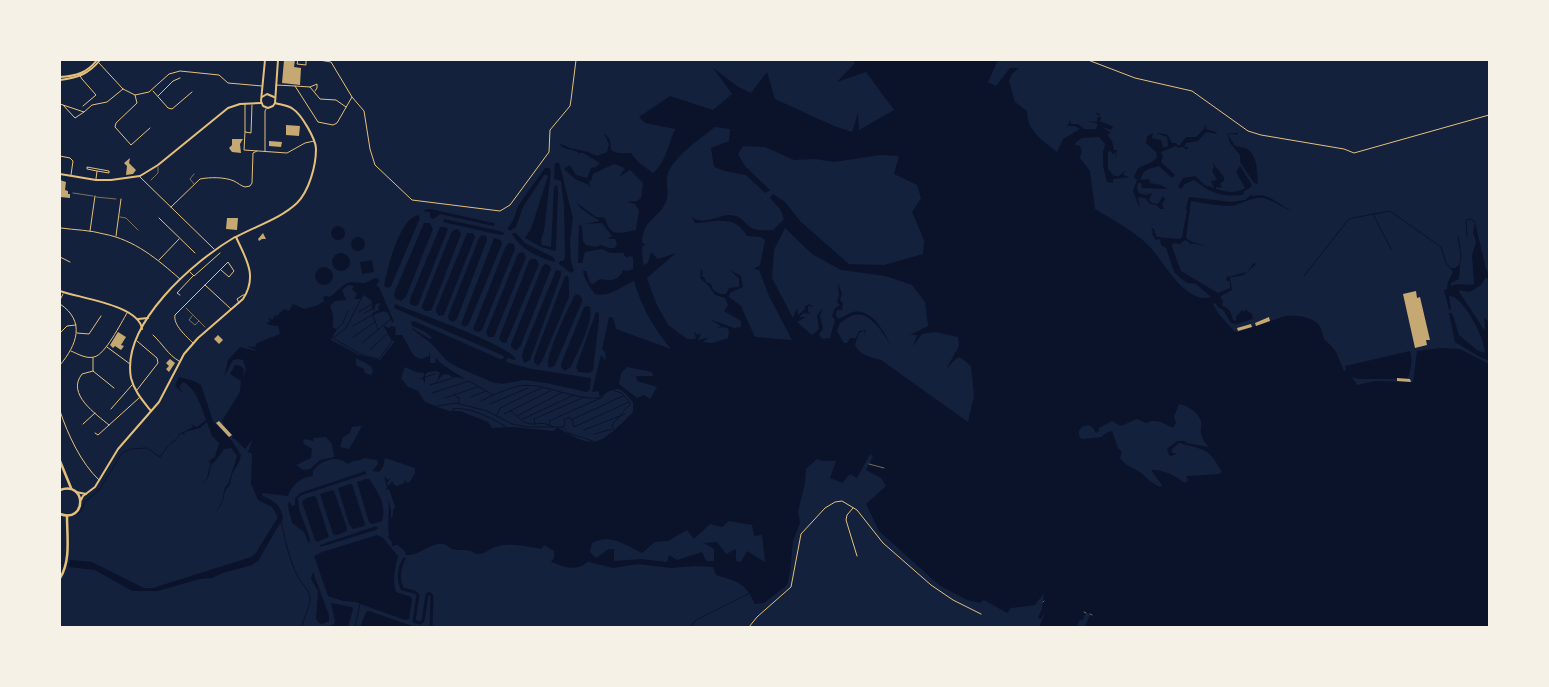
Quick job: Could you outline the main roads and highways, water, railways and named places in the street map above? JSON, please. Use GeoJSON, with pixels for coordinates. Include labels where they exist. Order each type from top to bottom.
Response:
{"type":"FeatureCollection","features":[{"type":"Feature","properties":{"kind":"main road"},"geometry":{"type":"LineString","coordinates":[[261,103],[265,60]]}},
{"type":"Feature","properties":{"kind":"main road"},"geometry":{"type":"LineString","coordinates":[[60,174],[96,180],[126,179],[140,176],[158,165],[228,108],[245,103],[261,103],[267,108],[272,107],[275,103],[278,60]]}},
{"type":"Feature","properties":{"kind":"main road"},"geometry":{"type":"LineString","coordinates":[[60,79],[80,76],[90,70],[98,61]]}},
{"type":"Feature","properties":{"kind":"main road"},"geometry":{"type":"LineString","coordinates":[[262,97],[265,94],[269,94],[275,99]]}},
{"type":"Feature","properties":{"kind":"main road"},"geometry":{"type":"LineString","coordinates":[[151,410],[136,391],[130,365],[136,340],[149,317],[180,280],[214,250],[279,216],[299,200],[307,187],[316,148],[314,141],[298,112],[275,103]]}},
{"type":"Feature","properties":{"kind":"main road"},"geometry":{"type":"LineString","coordinates":[[60,514],[72,515],[79,509],[81,500],[95,488],[118,449],[159,402],[180,361],[193,343],[246,295],[250,287],[251,275],[236,237]]}},
{"type":"Feature","properties":{"kind":"main road"},"geometry":{"type":"LineString","coordinates":[[62,292],[113,306],[136,318],[143,320],[149,317]]}},
{"type":"Feature","properties":{"kind":"main road"},"geometry":{"type":"LineString","coordinates":[[136,318],[141,323],[142,329]]}},
{"type":"Feature","properties":{"kind":"main road"},"geometry":{"type":"LineString","coordinates":[[60,461],[72,489],[81,500]]}},
{"type":"Feature","properties":{"kind":"main road"},"geometry":{"type":"LineString","coordinates":[[60,490],[72,489]]}},
{"type":"Feature","properties":{"kind":"main road"},"geometry":{"type":"LineString","coordinates":[[76,492],[86,494]]}},
{"type":"Feature","properties":{"kind":"main road"},"geometry":{"type":"LineString","coordinates":[[60,578],[67,558],[67,516]]}},
{"type":"Feature","properties":{"kind":"water"},"geometry":{"type":"Polygon","coordinates":[[[852,60],[998,60],[988,82],[996,86],[1010,68],[1019,68],[1012,74],[1009,81],[1015,102],[1027,111],[1030,124],[1036,134],[1057,152],[1063,139],[1080,129],[1075,126],[1066,126],[1069,124],[1070,119],[1071,124],[1078,124],[1084,129],[1096,129],[1098,124],[1087,121],[1097,122],[1099,115],[1097,115],[1096,111],[1099,113],[1101,119],[1099,121],[1113,127],[1111,130],[1102,127],[1111,133],[1108,136],[1112,141],[1114,150],[1118,150],[1116,152],[1117,159],[1115,152],[1113,155],[1111,151],[1108,152],[1108,169],[1114,176],[1119,176],[1126,170],[1123,175],[1130,177],[1113,179],[1113,183],[1107,182],[1103,166],[1105,144],[1099,137],[1082,138],[1076,142],[1075,145],[1080,146],[1082,151],[1080,158],[1090,171],[1095,209],[1137,235],[1149,246],[1184,288],[1192,295],[1201,298],[1211,297],[1196,284],[1187,283],[1174,272],[1166,248],[1161,245],[1160,239],[1156,240],[1151,229],[1153,228],[1157,237],[1180,239],[1190,197],[1231,202],[1245,200],[1252,194],[1252,196],[1261,195],[1291,211],[1263,198],[1255,198],[1230,206],[1191,201],[1186,238],[1205,246],[1191,243],[1191,246],[1185,240],[1180,244],[1173,243],[1172,247],[1181,271],[1218,293],[1230,288],[1230,282],[1226,280],[1228,275],[1228,277],[1247,272],[1230,277],[1232,290],[1221,296],[1221,300],[1223,299],[1222,306],[1230,311],[1233,320],[1236,321],[1236,317],[1242,310],[1245,312],[1245,309],[1252,314],[1253,319],[1236,324],[1231,323],[1223,310],[1215,303],[1213,304],[1218,313],[1234,331],[1238,332],[1289,315],[1308,318],[1319,325],[1323,337],[1336,352],[1344,371],[1346,370],[1345,366],[1410,351],[1411,365],[1407,379],[1358,379],[1352,377],[1357,385],[1375,381],[1413,382],[1417,351],[1440,348],[1460,349],[1489,364],[1489,627],[1085,627],[1090,614],[1086,613],[1082,621],[1080,619],[1077,627],[1039,627],[1046,611],[1041,619],[1038,618],[1042,609],[1044,593],[1035,605],[1011,608],[1007,613],[984,600],[980,603],[967,600],[939,585],[879,531],[866,504],[886,486],[881,478],[866,470],[873,456],[870,454],[857,478],[850,474],[842,483],[830,478],[836,461],[817,459],[806,469],[805,483],[798,512],[800,523],[793,541],[787,585],[764,603],[755,604],[744,587],[735,581],[716,575],[713,567],[671,568],[638,564],[614,568],[588,562],[579,567],[570,568],[551,562],[554,558],[554,551],[544,545],[541,549],[506,545],[493,548],[484,553],[475,554],[469,550],[452,549],[440,544],[415,554],[406,555],[404,550],[397,545],[392,546],[392,542],[388,537],[388,498],[391,519],[395,507],[389,489],[385,490],[387,488],[384,476],[388,480],[391,478],[387,483],[388,486],[392,481],[397,486],[404,483],[405,480],[407,483],[410,482],[415,474],[415,468],[385,458],[383,467],[379,472],[372,471],[378,464],[377,460],[364,458],[348,464],[339,460],[329,460],[313,471],[313,476],[298,482],[288,496],[262,493],[263,496],[276,504],[281,510],[283,518],[258,561],[252,565],[212,578],[200,579],[158,591],[132,591],[95,570],[69,567],[70,560],[92,562],[144,588],[153,588],[251,557],[255,554],[278,517],[272,507],[258,500],[251,484],[252,454],[248,452],[253,439],[245,449],[234,438],[232,439],[233,436],[223,425],[222,421],[240,392],[241,381],[230,374],[235,365],[241,366],[244,369],[243,378],[246,369],[243,360],[233,360],[224,377],[228,360],[240,347],[256,351],[246,346],[255,347],[257,343],[280,334],[278,326],[269,325],[266,322],[270,322],[268,317],[272,320],[275,315],[277,316],[284,309],[289,311],[293,304],[304,309],[318,305],[324,301],[323,297],[330,297],[345,284],[351,282],[365,283],[375,278],[378,279],[379,282],[376,285],[379,287],[394,322],[392,322],[388,313],[384,311],[374,316],[372,315],[372,313],[379,310],[378,307],[381,303],[376,304],[374,310],[372,309],[372,301],[364,295],[361,299],[354,299],[357,294],[352,289],[354,286],[348,285],[342,290],[346,300],[335,301],[330,306],[333,315],[333,328],[337,329],[331,340],[359,355],[380,360],[395,341],[392,341],[383,325],[389,328],[391,326],[395,327],[395,335],[402,335],[414,356],[421,359],[429,356],[429,352],[430,363],[435,363],[436,358],[443,365],[465,379],[453,378],[448,374],[442,375],[436,383],[440,373],[437,371],[428,372],[425,375],[425,384],[423,380],[424,373],[405,367],[401,378],[408,387],[418,391],[425,402],[449,411],[460,411],[488,422],[492,428],[512,427],[554,431],[557,427],[576,438],[586,441],[597,441],[606,437],[633,412],[633,402],[621,390],[615,389],[603,396],[599,396],[599,391],[592,392],[601,355],[606,361],[605,352],[602,349],[609,317],[613,318],[616,329],[671,349],[649,317],[634,281],[610,293],[600,295],[595,294],[585,278],[583,271],[586,271],[590,283],[593,284],[600,279],[611,280],[617,278],[623,270],[633,269],[633,257],[629,256],[627,258],[624,253],[610,253],[602,249],[585,252],[582,263],[578,263],[579,225],[582,226],[583,241],[586,245],[596,247],[601,245],[614,248],[617,245],[615,239],[607,239],[612,236],[602,223],[584,224],[600,221],[577,203],[596,217],[605,218],[610,229],[616,233],[636,230],[639,210],[635,204],[627,202],[637,201],[641,198],[643,183],[630,170],[619,177],[625,168],[614,164],[593,174],[589,182],[591,190],[589,185],[575,179],[564,169],[570,165],[576,175],[587,178],[591,168],[596,167],[600,163],[583,153],[580,153],[577,157],[579,153],[560,145],[597,156],[607,152],[609,144],[604,134],[609,139],[611,150],[618,153],[631,153],[638,162],[653,173],[664,159],[675,129],[645,123],[639,117],[670,96],[713,110],[732,94],[713,68],[737,86],[751,93],[767,72],[775,99],[834,126],[852,132],[858,113],[859,130],[894,110],[866,72],[837,82],[855,63],[852,60]],[[715,127],[687,149],[674,163],[667,177],[668,194],[666,201],[662,209],[645,229],[643,235],[642,243],[646,244],[642,247],[643,265],[648,263],[651,252],[658,259],[676,253],[647,278],[656,303],[668,325],[687,339],[695,339],[694,331],[697,335],[701,334],[698,340],[709,337],[703,342],[712,343],[728,338],[729,331],[727,328],[717,328],[721,326],[709,319],[734,328],[741,327],[741,321],[724,311],[728,305],[725,298],[715,295],[700,278],[701,268],[703,273],[701,276],[704,277],[706,282],[711,284],[713,290],[721,294],[726,294],[729,288],[739,287],[739,279],[730,270],[741,276],[743,287],[730,293],[729,297],[741,306],[755,337],[792,340],[769,296],[759,270],[754,269],[760,265],[765,240],[761,237],[747,236],[742,229],[731,222],[695,223],[692,217],[706,220],[730,215],[741,219],[754,229],[773,230],[784,219],[780,209],[770,198],[773,194],[785,202],[801,222],[849,264],[884,265],[923,254],[924,240],[912,212],[921,198],[917,185],[894,174],[899,156],[880,155],[834,162],[815,159],[794,160],[765,147],[743,146],[738,154],[745,166],[770,190],[765,193],[746,175],[714,167],[711,148],[729,141],[730,129],[715,127]],[[785,228],[774,250],[772,278],[793,318],[797,308],[798,315],[809,304],[814,307],[808,306],[808,312],[811,314],[804,313],[799,317],[806,317],[797,322],[812,335],[819,329],[817,315],[823,308],[820,316],[823,329],[819,334],[822,339],[830,338],[835,320],[832,316],[835,308],[840,305],[837,302],[839,295],[838,283],[842,294],[840,300],[843,304],[842,310],[837,310],[836,315],[838,319],[853,312],[866,313],[880,327],[890,344],[884,334],[871,320],[860,315],[852,316],[840,323],[837,331],[844,343],[847,343],[850,338],[856,338],[859,331],[867,330],[865,331],[866,337],[864,331],[859,333],[855,345],[860,352],[866,356],[881,360],[968,422],[974,396],[971,366],[960,357],[946,369],[959,346],[958,337],[935,332],[922,334],[913,346],[917,335],[910,335],[928,326],[925,302],[912,285],[885,276],[841,270],[812,254],[785,228]],[[356,358],[356,365],[364,369],[365,373],[371,375],[373,371],[371,366],[356,358]],[[627,367],[621,373],[619,384],[637,398],[644,395],[650,399],[657,387],[637,381],[636,376],[653,376],[652,372],[627,367]],[[1179,404],[1174,417],[1176,423],[1173,428],[1157,421],[1146,423],[1137,419],[1121,426],[1112,421],[1099,428],[1099,431],[1096,433],[1089,425],[1082,427],[1079,431],[1079,436],[1082,439],[1101,437],[1112,431],[1118,448],[1122,452],[1120,458],[1127,465],[1160,487],[1162,485],[1151,470],[1169,474],[1185,483],[1188,480],[1186,476],[1219,474],[1222,472],[1204,450],[1179,443],[1172,449],[1172,453],[1177,453],[1172,456],[1169,455],[1167,449],[1177,441],[1209,447],[1202,437],[1200,418],[1192,410],[1179,404]],[[362,426],[352,427],[350,433],[343,437],[340,447],[349,449],[362,426]],[[326,437],[314,438],[313,441],[304,439],[303,443],[312,449],[311,458],[296,465],[303,470],[310,469],[320,460],[334,457],[332,444],[326,437]],[[729,521],[722,527],[710,524],[694,539],[687,530],[668,541],[655,542],[642,553],[617,541],[605,539],[592,543],[590,552],[596,558],[609,549],[614,549],[614,561],[641,559],[667,562],[669,555],[677,560],[702,552],[706,561],[714,561],[714,549],[704,543],[717,542],[726,554],[736,549],[736,561],[741,562],[747,551],[765,562],[762,535],[754,536],[752,525],[729,521]]]}},
{"type":"Feature","properties":{"kind":"water"},"geometry":{"type":"Polygon","coordinates":[[[1205,124],[1206,129],[1217,134],[1206,132],[1198,141],[1186,143],[1184,147],[1188,147],[1187,150],[1176,146],[1161,152],[1163,156],[1161,162],[1175,175],[1172,178],[1159,166],[1143,173],[1141,180],[1149,179],[1150,183],[1161,185],[1168,189],[1142,188],[1141,183],[1138,183],[1139,193],[1146,195],[1152,193],[1149,200],[1152,203],[1158,204],[1163,196],[1165,199],[1162,204],[1164,209],[1160,209],[1156,205],[1150,204],[1145,198],[1138,197],[1140,209],[1133,191],[1137,180],[1134,177],[1138,168],[1152,162],[1157,157],[1156,152],[1146,143],[1147,136],[1153,133],[1152,138],[1161,140],[1163,147],[1167,147],[1167,137],[1156,133],[1168,135],[1172,143],[1176,143],[1179,146],[1186,137],[1196,137],[1204,129],[1205,124]]]}},
{"type":"Feature","properties":{"kind":"water"},"geometry":{"type":"Polygon","coordinates":[[[1227,133],[1235,146],[1242,147],[1251,152],[1256,165],[1258,184],[1254,183],[1240,162],[1240,155],[1230,143],[1227,133]]]}},
{"type":"Feature","properties":{"kind":"water"},"geometry":{"type":"Polygon","coordinates":[[[1212,162],[1224,177],[1224,181],[1220,183],[1222,188],[1216,187],[1216,189],[1235,192],[1245,188],[1236,172],[1240,166],[1252,185],[1242,195],[1222,195],[1194,180],[1185,184],[1181,189],[1178,187],[1183,178],[1195,176],[1205,185],[1214,188],[1211,181],[1217,180],[1212,171],[1214,167],[1212,162]]]}},
{"type":"Feature","properties":{"kind":"water"},"geometry":{"type":"Polygon","coordinates":[[[555,163],[559,163],[560,166],[573,218],[570,242],[571,261],[574,271],[571,273],[559,264],[565,258],[564,206],[561,181],[554,179],[555,163]]]}},
{"type":"Feature","properties":{"kind":"water"},"geometry":{"type":"Polygon","coordinates":[[[545,168],[549,168],[551,171],[544,231],[541,240],[542,245],[551,247],[554,187],[557,185],[555,251],[541,247],[525,238],[531,229],[548,176],[546,175],[544,175],[523,207],[516,227],[510,231],[507,228],[512,222],[520,203],[545,168]]]}},
{"type":"Feature","properties":{"kind":"water"},"geometry":{"type":"Polygon","coordinates":[[[430,209],[494,223],[495,225],[440,214],[434,219],[430,218],[430,212],[425,212],[424,210],[430,209]]]}},
{"type":"Feature","properties":{"kind":"water"},"geometry":{"type":"Polygon","coordinates":[[[418,215],[420,218],[391,286],[388,288],[384,286],[395,246],[405,225],[418,215]]]}},
{"type":"Feature","properties":{"kind":"water"},"geometry":{"type":"Polygon","coordinates":[[[444,219],[504,233],[503,235],[495,234],[443,222],[444,219]]]}},
{"type":"Feature","properties":{"kind":"water"},"geometry":{"type":"Polygon","coordinates":[[[1475,222],[1489,280],[1486,277],[1481,285],[1470,292],[1458,290],[1485,331],[1484,318],[1489,322],[1489,361],[1455,342],[1449,313],[1452,313],[1459,335],[1477,350],[1485,353],[1479,332],[1468,312],[1458,300],[1449,296],[1451,309],[1449,310],[1444,290],[1447,289],[1453,272],[1450,268],[1455,268],[1460,264],[1459,279],[1451,283],[1451,286],[1474,284],[1472,255],[1476,242],[1473,233],[1475,222]]]}},
{"type":"Feature","properties":{"kind":"water"},"geometry":{"type":"Polygon","coordinates":[[[424,223],[430,223],[433,229],[406,297],[401,301],[394,296],[395,291],[424,223]]]}},
{"type":"Feature","properties":{"kind":"water"},"geometry":{"type":"Polygon","coordinates":[[[335,226],[341,226],[345,233],[341,240],[335,240],[331,236],[331,230],[335,226]]]}},
{"type":"Feature","properties":{"kind":"water"},"geometry":{"type":"Polygon","coordinates":[[[440,227],[448,229],[418,305],[414,306],[410,304],[410,299],[440,227]]]}},
{"type":"Feature","properties":{"kind":"water"},"geometry":{"type":"Polygon","coordinates":[[[458,229],[461,234],[432,309],[425,311],[422,306],[451,233],[458,229]]]}},
{"type":"Feature","properties":{"kind":"water"},"geometry":{"type":"Polygon","coordinates":[[[467,233],[473,233],[475,237],[444,315],[439,316],[436,309],[467,233]]]}},
{"type":"Feature","properties":{"kind":"water"},"geometry":{"type":"Polygon","coordinates":[[[514,233],[525,243],[553,257],[555,262],[536,255],[525,248],[515,239],[512,234],[514,233]]]}},
{"type":"Feature","properties":{"kind":"water"},"geometry":{"type":"Polygon","coordinates":[[[482,235],[486,236],[487,240],[457,319],[453,322],[449,320],[448,316],[479,238],[482,235]]]}},
{"type":"Feature","properties":{"kind":"water"},"geometry":{"type":"Polygon","coordinates":[[[358,237],[363,239],[365,244],[363,249],[358,251],[353,249],[351,244],[353,239],[358,237]]]}},
{"type":"Feature","properties":{"kind":"water"},"geometry":{"type":"Polygon","coordinates":[[[494,238],[501,240],[502,244],[468,325],[465,327],[461,324],[494,238]]]}},
{"type":"Feature","properties":{"kind":"water"},"geometry":{"type":"Polygon","coordinates":[[[509,243],[514,244],[515,249],[482,330],[479,332],[475,331],[473,329],[505,248],[509,243]]]}},
{"type":"Feature","properties":{"kind":"water"},"geometry":{"type":"Polygon","coordinates":[[[523,252],[526,257],[494,337],[488,337],[486,332],[517,256],[523,252]]]}},
{"type":"Feature","properties":{"kind":"water"},"geometry":{"type":"Polygon","coordinates":[[[337,253],[345,253],[350,258],[348,269],[337,271],[332,266],[332,258],[337,253]]]}},
{"type":"Feature","properties":{"kind":"water"},"geometry":{"type":"Polygon","coordinates":[[[531,259],[536,259],[539,264],[506,343],[501,342],[499,338],[531,259]]]}},
{"type":"Feature","properties":{"kind":"water"},"geometry":{"type":"Polygon","coordinates":[[[372,260],[374,272],[362,274],[360,262],[372,260]]]}},
{"type":"Feature","properties":{"kind":"water"},"geometry":{"type":"Polygon","coordinates":[[[545,264],[549,265],[551,269],[521,345],[515,350],[511,347],[511,344],[542,267],[545,264]]]}},
{"type":"Feature","properties":{"kind":"water"},"geometry":{"type":"Polygon","coordinates":[[[320,267],[328,267],[333,272],[331,283],[320,285],[315,280],[315,272],[320,267]]]}},
{"type":"Feature","properties":{"kind":"water"},"geometry":{"type":"Polygon","coordinates":[[[556,270],[561,271],[561,275],[530,360],[524,363],[523,351],[556,270]]]}},
{"type":"Feature","properties":{"kind":"water"},"geometry":{"type":"Polygon","coordinates":[[[565,276],[568,276],[569,297],[542,361],[538,366],[534,362],[534,358],[565,276]]]}},
{"type":"Feature","properties":{"kind":"water"},"geometry":{"type":"Polygon","coordinates":[[[578,294],[582,298],[582,302],[555,365],[550,368],[548,360],[550,352],[574,296],[578,294]]]}},
{"type":"Feature","properties":{"kind":"water"},"geometry":{"type":"Polygon","coordinates":[[[395,304],[496,345],[516,359],[508,358],[506,361],[509,363],[532,369],[591,378],[590,389],[587,392],[524,380],[502,384],[492,382],[457,367],[447,361],[432,344],[412,329],[430,339],[432,338],[412,326],[411,322],[414,321],[500,359],[503,359],[504,356],[394,308],[395,304]]]}},
{"type":"Feature","properties":{"kind":"water"},"geometry":{"type":"Polygon","coordinates":[[[588,306],[591,313],[590,320],[581,346],[571,367],[565,371],[561,364],[584,307],[588,306]]]}},
{"type":"Feature","properties":{"kind":"water"},"geometry":{"type":"Polygon","coordinates":[[[596,312],[599,313],[599,320],[593,370],[590,373],[578,372],[576,367],[596,312]]]}},
{"type":"Feature","properties":{"kind":"water"},"geometry":{"type":"Polygon","coordinates":[[[179,377],[201,385],[213,421],[232,441],[241,455],[232,474],[230,485],[226,489],[222,503],[216,512],[222,501],[225,487],[228,484],[237,456],[231,448],[224,449],[211,465],[208,477],[203,483],[207,478],[211,461],[207,462],[215,457],[219,443],[212,436],[207,422],[200,428],[184,432],[185,435],[181,433],[193,427],[191,424],[197,427],[206,420],[198,399],[192,390],[184,382],[179,387],[183,393],[175,386],[179,377]]]}},
{"type":"Feature","properties":{"kind":"water"},"geometry":{"type":"Polygon","coordinates":[[[366,471],[366,474],[298,498],[299,509],[310,539],[309,544],[304,532],[292,523],[288,506],[289,501],[292,506],[295,505],[295,498],[300,493],[366,471]]]}},
{"type":"Feature","properties":{"kind":"water"},"geometry":{"type":"Polygon","coordinates":[[[369,479],[378,494],[383,510],[382,521],[372,524],[369,522],[357,482],[369,479]]]}},
{"type":"Feature","properties":{"kind":"water"},"geometry":{"type":"Polygon","coordinates":[[[352,484],[365,524],[353,529],[349,524],[338,488],[352,484]]]}},
{"type":"Feature","properties":{"kind":"water"},"geometry":{"type":"Polygon","coordinates":[[[333,490],[347,528],[347,531],[337,535],[333,534],[320,494],[333,490]]]}},
{"type":"Feature","properties":{"kind":"water"},"geometry":{"type":"Polygon","coordinates":[[[316,497],[329,537],[317,542],[302,502],[306,498],[316,497]]]}},
{"type":"Feature","properties":{"kind":"water"},"geometry":{"type":"Polygon","coordinates":[[[376,526],[378,528],[376,530],[320,547],[320,545],[376,526]]]}},
{"type":"Feature","properties":{"kind":"water"},"geometry":{"type":"Polygon","coordinates":[[[377,535],[383,538],[398,556],[394,583],[396,592],[411,597],[409,619],[405,620],[355,602],[343,601],[328,596],[314,556],[377,535]]]}},
{"type":"Feature","properties":{"kind":"water"},"geometry":{"type":"Polygon","coordinates":[[[313,572],[329,615],[329,621],[322,624],[316,619],[318,591],[311,579],[313,572]]]}},
{"type":"Feature","properties":{"kind":"water"},"geometry":{"type":"Polygon","coordinates":[[[331,603],[352,607],[348,627],[328,627],[334,624],[335,621],[331,603]]]}},
{"type":"Feature","properties":{"kind":"water"},"geometry":{"type":"Polygon","coordinates":[[[368,611],[415,627],[360,627],[368,611]]]}},
{"type":"Feature","properties":{"kind":"waterway"},"geometry":{"type":"LineString","coordinates":[[1304,276],[1348,220],[1390,211],[1441,247],[1446,263],[1450,268]]}},
{"type":"Feature","properties":{"kind":"waterway"},"geometry":{"type":"LineString","coordinates":[[1373,214],[1391,249]]}},
{"type":"Feature","properties":{"kind":"waterway"},"geometry":{"type":"LineString","coordinates":[[1467,237],[1466,220],[1471,219],[1475,222]]}},
{"type":"Feature","properties":{"kind":"waterway"},"geometry":{"type":"LineString","coordinates":[[1458,236],[1461,256],[1460,264]]}},
{"type":"Feature","properties":{"kind":"waterway"},"geometry":{"type":"LineString","coordinates":[[361,299],[346,328],[333,338],[362,355],[379,359],[392,341]]}},
{"type":"Feature","properties":{"kind":"waterway"},"geometry":{"type":"LineString","coordinates":[[359,312],[372,304]]}},
{"type":"Feature","properties":{"kind":"waterway"},"geometry":{"type":"LineString","coordinates":[[364,313],[372,309]]}},
{"type":"Feature","properties":{"kind":"waterway"},"geometry":{"type":"LineString","coordinates":[[337,329],[343,323],[348,311]]}},
{"type":"Feature","properties":{"kind":"waterway"},"geometry":{"type":"LineString","coordinates":[[353,326],[372,315]]}},
{"type":"Feature","properties":{"kind":"waterway"},"geometry":{"type":"LineString","coordinates":[[373,316],[378,329]]}},
{"type":"Feature","properties":{"kind":"waterway"},"geometry":{"type":"LineString","coordinates":[[362,343],[391,319]]}},
{"type":"Feature","properties":{"kind":"waterway"},"geometry":{"type":"LineString","coordinates":[[353,337],[375,322]]}},
{"type":"Feature","properties":{"kind":"waterway"},"geometry":{"type":"LineString","coordinates":[[371,349],[388,333]]}},
{"type":"Feature","properties":{"kind":"waterway"},"geometry":{"type":"LineString","coordinates":[[425,377],[435,374]]}},
{"type":"Feature","properties":{"kind":"waterway"},"geometry":{"type":"LineString","coordinates":[[430,385],[453,378]]}},
{"type":"Feature","properties":{"kind":"waterway"},"geometry":{"type":"LineString","coordinates":[[432,393],[469,381],[493,395],[519,386],[529,385],[582,397],[603,397],[549,421],[550,426],[557,427]]}},
{"type":"Feature","properties":{"kind":"waterway"},"geometry":{"type":"LineString","coordinates":[[445,398],[477,387]]}},
{"type":"Feature","properties":{"kind":"waterway"},"geometry":{"type":"LineString","coordinates":[[490,404],[528,388]]}},
{"type":"Feature","properties":{"kind":"waterway"},"geometry":{"type":"LineString","coordinates":[[497,415],[500,408],[541,388]]}},
{"type":"Feature","properties":{"kind":"waterway"},"geometry":{"type":"LineString","coordinates":[[613,390],[621,393],[629,401]]}},
{"type":"Feature","properties":{"kind":"waterway"},"geometry":{"type":"LineString","coordinates":[[471,397],[486,391]]}},
{"type":"Feature","properties":{"kind":"waterway"},"geometry":{"type":"LineString","coordinates":[[504,414],[550,391]]}},
{"type":"Feature","properties":{"kind":"waterway"},"geometry":{"type":"LineString","coordinates":[[517,416],[561,393]]}},
{"type":"Feature","properties":{"kind":"waterway"},"geometry":{"type":"LineString","coordinates":[[455,395],[459,397],[459,403]]}},
{"type":"Feature","properties":{"kind":"waterway"},"geometry":{"type":"LineString","coordinates":[[481,401],[493,395]]}},
{"type":"Feature","properties":{"kind":"waterway"},"geometry":{"type":"LineString","coordinates":[[523,419],[574,395]]}},
{"type":"Feature","properties":{"kind":"waterway"},"geometry":{"type":"LineString","coordinates":[[558,427],[563,427],[565,424],[564,420],[569,417],[571,420],[623,396]]}},
{"type":"Feature","properties":{"kind":"waterway"},"geometry":{"type":"LineString","coordinates":[[535,424],[534,419],[584,397]]}},
{"type":"Feature","properties":{"kind":"waterway"},"geometry":{"type":"LineString","coordinates":[[572,420],[574,427],[629,402]]}},
{"type":"Feature","properties":{"kind":"waterway"},"geometry":{"type":"LineString","coordinates":[[437,406],[456,403],[487,411],[512,424],[527,427],[554,427]]}},
{"type":"Feature","properties":{"kind":"waterway"},"geometry":{"type":"LineString","coordinates":[[615,430],[612,427],[614,422],[630,403]]}},
{"type":"Feature","properties":{"kind":"waterway"},"geometry":{"type":"LineString","coordinates":[[453,411],[453,409],[473,411],[506,427]]}},
{"type":"Feature","properties":{"kind":"waterway"},"geometry":{"type":"LineString","coordinates":[[511,411],[529,424],[542,423],[549,425]]}},
{"type":"Feature","properties":{"kind":"waterway"},"geometry":{"type":"LineString","coordinates":[[584,430],[625,414]]}},
{"type":"Feature","properties":{"kind":"waterway"},"geometry":{"type":"LineString","coordinates":[[563,427],[568,433],[593,441]]}},
{"type":"Feature","properties":{"kind":"waterway"},"geometry":{"type":"LineString","coordinates":[[594,434],[613,429]]}},
{"type":"Feature","properties":{"kind":"waterway"},"geometry":{"type":"LineString","coordinates":[[77,515],[85,502],[99,490],[122,453],[130,449],[147,448],[160,457],[168,446]]}},
{"type":"Feature","properties":{"kind":"waterway"},"geometry":{"type":"LineString","coordinates":[[281,521],[292,564],[310,597],[302,627]]}},
{"type":"Feature","properties":{"kind":"waterway"},"geometry":{"type":"LineString","coordinates":[[404,559],[400,574],[402,589],[415,592],[418,595],[414,621],[420,623],[423,621],[427,595],[429,593],[432,596],[431,627]]}},
{"type":"Feature","properties":{"kind":"waterway"},"geometry":{"type":"LineString","coordinates":[[60,563],[69,564]]}},
{"type":"Feature","properties":{"kind":"waterway"},"geometry":{"type":"LineString","coordinates":[[690,627],[696,620],[750,593]]}},
{"type":"Feature","properties":{"kind":"waterway"},"geometry":{"type":"LineString","coordinates":[[355,627],[360,603]]}}]}
